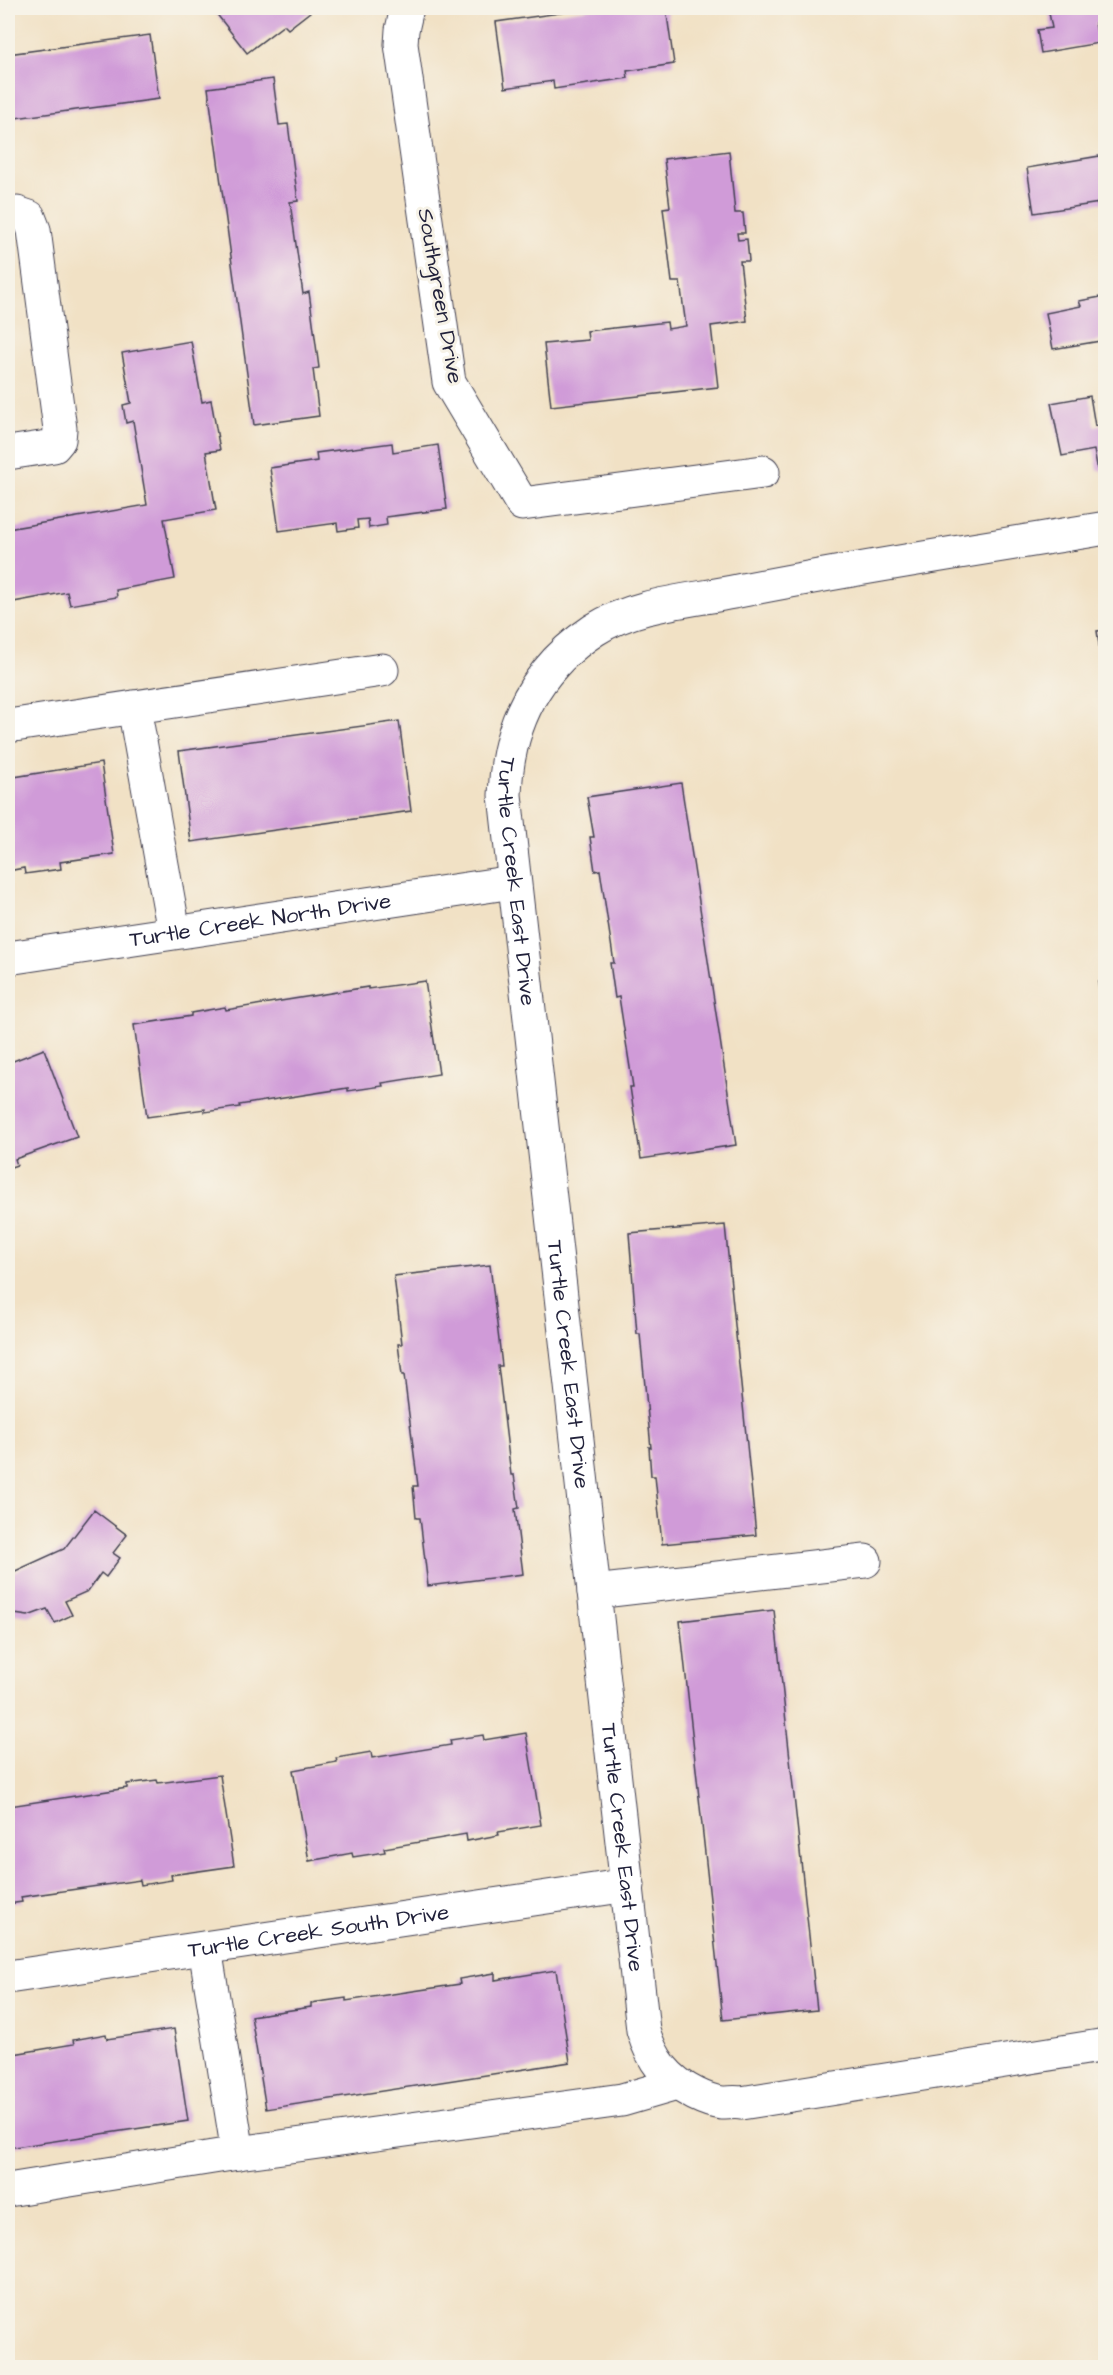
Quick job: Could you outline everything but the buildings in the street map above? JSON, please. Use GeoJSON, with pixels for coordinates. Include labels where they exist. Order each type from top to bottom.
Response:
{"type":"FeatureCollection","features":[{"type":"Feature","properties":{"kind":"street","name":"Southgreen Drive"},"geometry":{"type":"LineString","coordinates":[[407,8],[402,30],[402,44],[450,382],[522,504],[764,472]]}},
{"type":"Feature","properties":{"kind":"street"},"geometry":{"type":"LineString","coordinates":[[8,214],[17,213],[29,217],[34,230],[60,429],[59,440],[54,446],[8,453]]}},
{"type":"Feature","properties":{"kind":"street","name":"Turtle Creek East Drive"},"geometry":{"type":"LineString","coordinates":[[1106,528],[813,576],[625,614],[569,648],[537,685],[521,714],[510,746],[505,795],[644,2030],[650,2050],[657,2062],[677,2084],[707,2099],[722,2103],[741,2103],[1106,2045]]}},
{"type":"Feature","properties":{"kind":"street"},"geometry":{"type":"LineString","coordinates":[[8,726],[382,670]]}},
{"type":"Feature","properties":{"kind":"street"},"geometry":{"type":"LineString","coordinates":[[134,707],[174,932]]}},
{"type":"Feature","properties":{"kind":"street","name":"Turtle Creek North Drive"},"geometry":{"type":"LineString","coordinates":[[8,958],[513,882]]}},
{"type":"Feature","properties":{"kind":"street"},"geometry":{"type":"LineString","coordinates":[[594,1592],[865,1561]]}},
{"type":"Feature","properties":{"kind":"street","name":"Turtle Creek South Drive"},"geometry":{"type":"LineString","coordinates":[[8,1977],[628,1885]]}},
{"type":"Feature","properties":{"kind":"street"},"geometry":{"type":"LineString","coordinates":[[204,1948],[238,2152]]}},
{"type":"Feature","properties":{"kind":"street"},"geometry":{"type":"LineString","coordinates":[[8,2190],[238,2152],[622,2100],[677,2084]]}}]}
